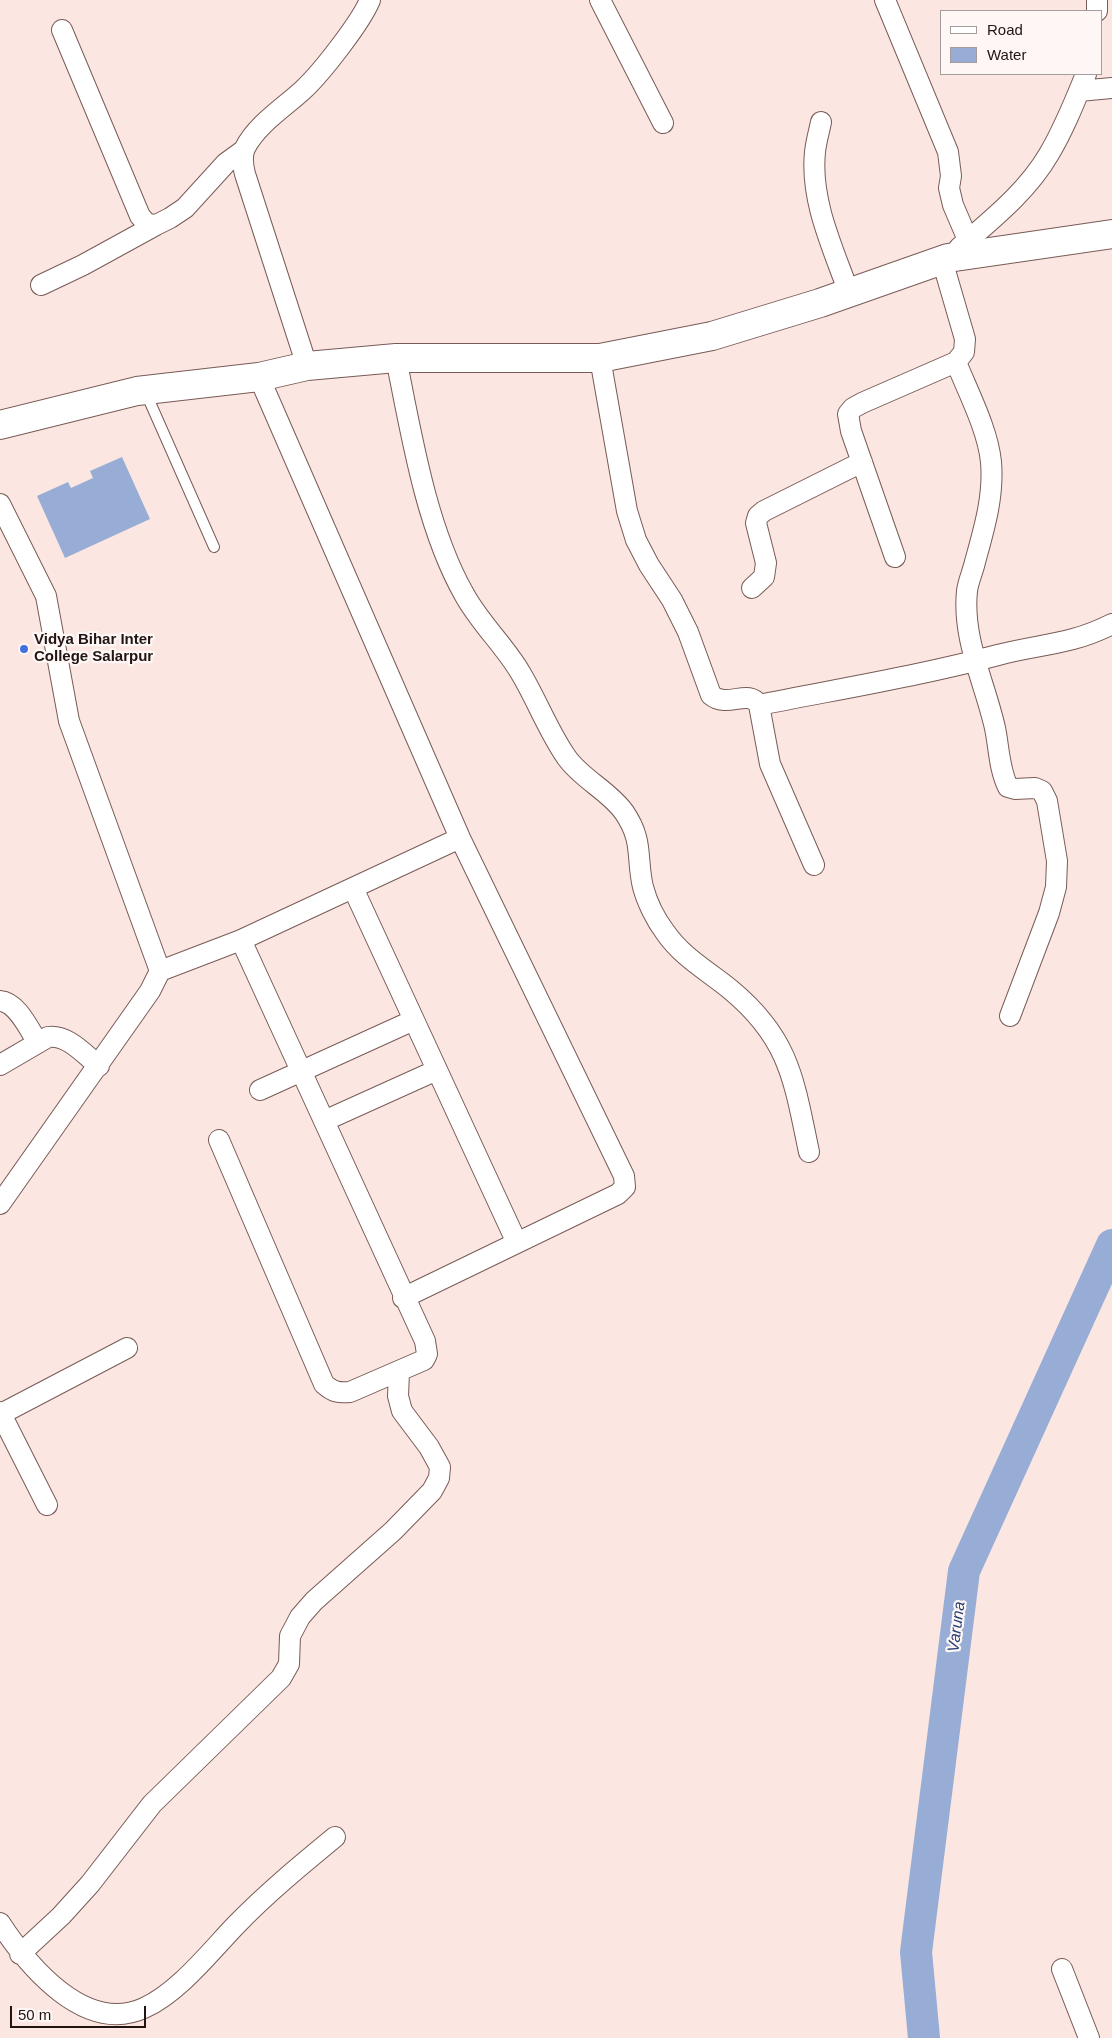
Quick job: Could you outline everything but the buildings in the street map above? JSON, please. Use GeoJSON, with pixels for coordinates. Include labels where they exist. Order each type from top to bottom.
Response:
{"type":"FeatureCollection","features":[{"type":"Feature","properties":{"kind":"street"},"geometry":{"type":"LineString","coordinates":[[41,285],[83,265],[185,208],[226,163],[244,150],[256,132],[305,87],[334,53],[370,0]]}},
{"type":"Feature","properties":{"kind":"street"},"geometry":{"type":"LineString","coordinates":[[600,0],[663,123]]}},
{"type":"Feature","properties":{"kind":"street"},"geometry":{"type":"LineString","coordinates":[[885,0],[948,152],[951,176],[949,188],[953,206],[968,240]]}},
{"type":"Feature","properties":{"kind":"street"},"geometry":{"type":"LineString","coordinates":[[62,30],[140,216],[147,224],[156,225]]}},
{"type":"Feature","properties":{"kind":"street"},"geometry":{"type":"LineString","coordinates":[[945,259],[1026,186],[1043,163],[1069,115],[1082,82],[1112,88]]}},
{"type":"Feature","properties":{"kind":"street"},"geometry":{"type":"LineString","coordinates":[[821,122],[815,152],[814,176],[819,207],[849,293]]}},
{"type":"Feature","properties":{"kind":"street"},"geometry":{"type":"LineString","coordinates":[[244,150],[242,162],[245,174],[307,366]]}},
{"type":"Feature","properties":{"kind":"street"},"geometry":{"type":"LineString","coordinates":[[0,425],[145,390],[259,377],[307,366],[396,358],[600,358],[712,336],[849,293],[945,259],[1112,234]]}},
{"type":"Feature","properties":{"kind":"street"},"geometry":{"type":"LineString","coordinates":[[895,557],[848,422],[848,414],[853,408],[956,362],[964,352],[965,339],[945,259]]}},
{"type":"Feature","properties":{"kind":"street"},"geometry":{"type":"LineString","coordinates":[[396,358],[422,477],[443,549],[464,594],[507,650],[527,684],[554,739],[569,761],[623,810],[638,842],[643,888],[664,931],[682,953],[726,986],[759,1016],[781,1048],[794,1076],[809,1152]]}},
{"type":"Feature","properties":{"kind":"street"},"geometry":{"type":"LineString","coordinates":[[600,358],[627,510],[636,540],[648,565],[672,600],[688,632],[711,695],[718,701],[727,702],[750,697],[755,699],[758,705],[770,764],[814,865]]}},
{"type":"Feature","properties":{"kind":"street"},"geometry":{"type":"LineString","coordinates":[[956,362],[984,434],[991,460],[992,486],[988,515],[967,591],[970,637],[975,663],[994,726],[1003,778],[1008,787],[1015,789],[1035,788],[1042,791],[1047,801],[1057,861],[1056,887],[1049,913],[1010,1016]]}},
{"type":"Feature","properties":{"kind":"street"},"geometry":{"type":"LineString","coordinates":[[259,377],[460,838],[624,1176],[624,1187],[618,1194],[403,1298]]}},
{"type":"Feature","properties":{"kind":"street"},"geometry":{"type":"LineString","coordinates":[[752,588],[764,577],[766,564],[756,523],[758,516],[764,511],[862,462]]}},
{"type":"Feature","properties":{"kind":"street"},"geometry":{"type":"LineString","coordinates":[[0,504],[46,596],[69,720],[160,971]]}},
{"type":"Feature","properties":{"kind":"street"},"geometry":{"type":"LineString","coordinates":[[758,705],[975,663],[997,655],[1073,640],[1112,624]]}},
{"type":"Feature","properties":{"kind":"street"},"geometry":{"type":"LineString","coordinates":[[0,1204],[99,1066],[150,991],[160,971],[241,940],[460,838]]}},
{"type":"Feature","properties":{"kind":"street"},"geometry":{"type":"LineString","coordinates":[[353,888],[517,1243]]}},
{"type":"Feature","properties":{"kind":"street"},"geometry":{"type":"LineString","coordinates":[[220,1140],[324,1384],[331,1390],[339,1393],[350,1392],[424,1360],[427,1354],[425,1342],[403,1298],[302,1070],[241,940]]}},
{"type":"Feature","properties":{"kind":"street"},"geometry":{"type":"LineString","coordinates":[[0,1001],[7,1001],[14,1008],[38,1042]]}},
{"type":"Feature","properties":{"kind":"street"},"geometry":{"type":"LineString","coordinates":[[260,1090],[414,1020]]}},
{"type":"Feature","properties":{"kind":"street"},"geometry":{"type":"LineString","coordinates":[[0,1065],[38,1042],[48,1037],[56,1036],[65,1039],[99,1066]]}},
{"type":"Feature","properties":{"kind":"street"},"geometry":{"type":"LineString","coordinates":[[324,1121],[437,1070]]}},
{"type":"Feature","properties":{"kind":"street"},"geometry":{"type":"LineString","coordinates":[[47,1505],[0,1413],[127,1348]]}},
{"type":"Feature","properties":{"kind":"street"},"geometry":{"type":"LineString","coordinates":[[20,1954],[61,1916],[90,1884],[152,1804],[281,1678],[289,1664],[290,1636],[300,1617],[309,1606],[393,1531],[432,1491],[439,1478],[440,1467],[429,1447],[402,1411],[398,1396],[399,1372]]}},
{"type":"Feature","properties":{"kind":"street"},"geometry":{"type":"LineString","coordinates":[[0,1924],[20,1954],[47,1982],[85,2008],[117,2014],[143,2008],[170,1992],[274,1887],[335,1837]]}},
{"type":"Feature","properties":{"kind":"street"},"geometry":{"type":"LineString","coordinates":[[1062,1969],[1089,2038]]}},
{"type":"Feature","properties":{"kind":"lane"},"geometry":{"type":"LineString","coordinates":[[145,390],[214,547]]}},
{"type":"Feature","properties":{"kind":"water"},"geometry":{"type":"Polygon","coordinates":[[[122,457],[150,519],[65,558],[37,496],[68,482],[71,488],[93,478],[90,471],[122,457]]]}},
{"type":"Feature","properties":{"kind":"waterway","name":"Varuna"},"geometry":{"type":"LineString","coordinates":[[924,2038],[916,1952],[964,1571],[1112,1245]]}},
{"type":"Feature","properties":{"kind":"place","name":"Vidya Bihar Inter College Salarpur"},"geometry":{"type":"Point","coordinates":[24,649]}}]}
